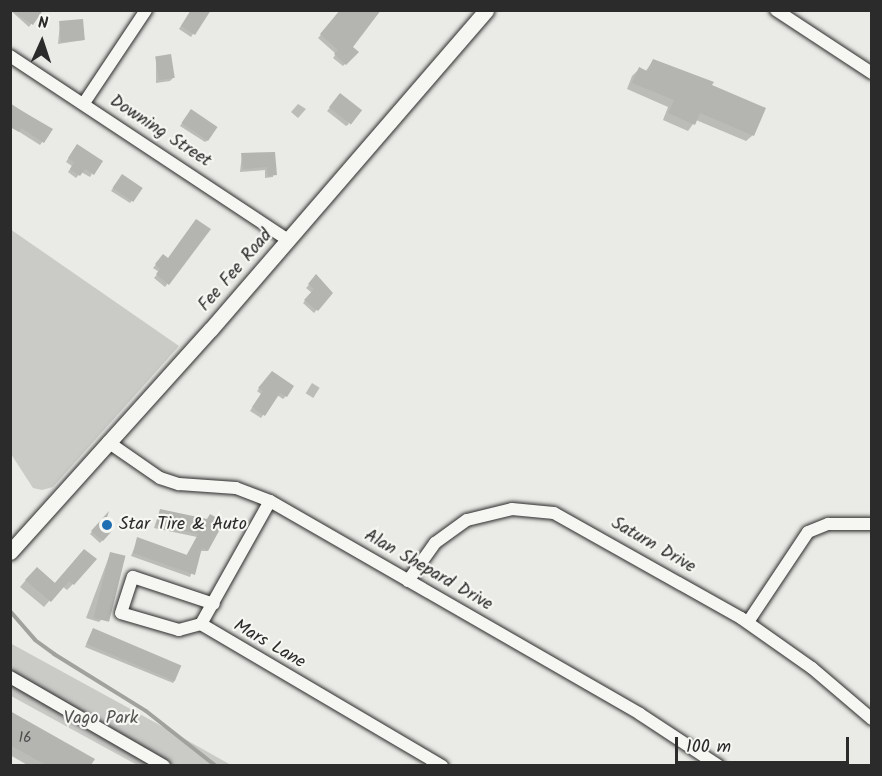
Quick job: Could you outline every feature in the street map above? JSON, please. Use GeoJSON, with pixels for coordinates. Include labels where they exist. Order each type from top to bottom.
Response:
{"type":"FeatureCollection","features":[{"type":"Feature","properties":{"kind":"street"},"geometry":{"type":"LineString","coordinates":[[84,103],[146,10]]}},
{"type":"Feature","properties":{"kind":"street","name":"Fee Fee Road"},"geometry":{"type":"LineString","coordinates":[[10,552],[288,240],[486,10]]}},
{"type":"Feature","properties":{"kind":"street"},"geometry":{"type":"LineString","coordinates":[[776,10],[872,73]]}},
{"type":"Feature","properties":{"kind":"street","name":"Downing Street"},"geometry":{"type":"LineString","coordinates":[[10,56],[288,240]]}},
{"type":"Feature","properties":{"kind":"street","name":"Alan Shepard Drive"},"geometry":{"type":"LineString","coordinates":[[108,442],[160,478],[179,484],[236,489],[270,501],[640,714],[719,765]]}},
{"type":"Feature","properties":{"kind":"street"},"geometry":{"type":"LineString","coordinates":[[214,604],[133,578],[122,613],[179,630],[201,624],[214,604],[270,501]]}},
{"type":"Feature","properties":{"kind":"street","name":"Saturn Drive"},"geometry":{"type":"LineString","coordinates":[[408,580],[435,543],[467,520],[496,511],[541,511],[586,528],[748,622],[812,668],[872,719]]}},
{"type":"Feature","properties":{"kind":"street"},"geometry":{"type":"LineString","coordinates":[[748,622],[808,532],[828,524],[872,524]]}},
{"type":"Feature","properties":{"kind":"street","name":"Mars Lane"},"geometry":{"type":"LineString","coordinates":[[201,624],[442,765]]}},
{"type":"Feature","properties":{"kind":"street"},"geometry":{"type":"LineString","coordinates":[[10,677],[164,765]]}},
{"type":"Feature","properties":{"kind":"green space"},"geometry":{"type":"Polygon","coordinates":[[[10,229],[179,346],[53,487],[42,490],[33,488],[11,454],[10,229]]]}},
{"type":"Feature","properties":{"kind":"green space","name":"Vago Park"},"geometry":{"type":"Polygon","coordinates":[[[10,643],[231,765],[137,765],[11,696],[10,643]]]}},
{"type":"Feature","properties":{"kind":"building"},"geometry":{"type":"Polygon","coordinates":[[[11,10],[43,10],[33,25],[11,10]]]}},
{"type":"Feature","properties":{"kind":"building"},"geometry":{"type":"Polygon","coordinates":[[[191,10],[211,10],[195,35],[181,26],[191,10]]]}},
{"type":"Feature","properties":{"kind":"building"},"geometry":{"type":"Polygon","coordinates":[[[340,10],[381,10],[353,47],[359,52],[346,65],[334,54],[338,50],[320,34],[340,10]]]}},
{"type":"Feature","properties":{"kind":"building"},"geometry":{"type":"Polygon","coordinates":[[[83,19],[85,40],[61,42],[59,21],[83,19]]]}},
{"type":"Feature","properties":{"kind":"building"},"geometry":{"type":"Polygon","coordinates":[[[171,54],[175,78],[159,80],[155,57],[171,54]]]}},
{"type":"Feature","properties":{"kind":"building"},"geometry":{"type":"Polygon","coordinates":[[[653,59],[714,82],[712,85],[766,108],[754,136],[700,113],[695,125],[668,113],[674,100],[632,83],[639,67],[647,71],[653,59]]]}},
{"type":"Feature","properties":{"kind":"building"},"geometry":{"type":"Polygon","coordinates":[[[340,93],[362,110],[351,124],[329,107],[340,93]]]}},
{"type":"Feature","properties":{"kind":"building"},"geometry":{"type":"Polygon","coordinates":[[[10,104],[53,129],[44,143],[21,128],[19,132],[10,127],[10,104]]]}},
{"type":"Feature","properties":{"kind":"building"},"geometry":{"type":"Polygon","coordinates":[[[191,109],[218,127],[208,141],[181,123],[191,109]]]}},
{"type":"Feature","properties":{"kind":"building"},"geometry":{"type":"Polygon","coordinates":[[[77,144],[103,161],[94,175],[85,169],[80,176],[70,169],[74,162],[68,158],[77,144]]]}},
{"type":"Feature","properties":{"kind":"building"},"geometry":{"type":"Polygon","coordinates":[[[275,152],[277,175],[268,176],[267,167],[243,169],[241,153],[275,152]]]}},
{"type":"Feature","properties":{"kind":"building"},"geometry":{"type":"Polygon","coordinates":[[[122,174],[143,188],[133,202],[112,188],[122,174]]]}},
{"type":"Feature","properties":{"kind":"building"},"geometry":{"type":"Polygon","coordinates":[[[196,219],[211,229],[169,285],[156,274],[160,269],[155,264],[163,254],[168,258],[196,219]]]}},
{"type":"Feature","properties":{"kind":"building"},"geometry":{"type":"Polygon","coordinates":[[[316,274],[333,293],[318,311],[304,300],[314,289],[308,284],[316,274]]]}},
{"type":"Feature","properties":{"kind":"building"},"geometry":{"type":"Polygon","coordinates":[[[272,371],[294,386],[287,397],[280,393],[265,416],[252,407],[263,391],[258,388],[272,371]]]}},
{"type":"Feature","properties":{"kind":"building"},"geometry":{"type":"Polygon","coordinates":[[[160,509],[207,519],[210,514],[224,522],[208,551],[202,548],[195,575],[133,553],[137,537],[187,555],[198,534],[156,525],[160,509]]]}},
{"type":"Feature","properties":{"kind":"building"},"geometry":{"type":"Polygon","coordinates":[[[109,511],[104,527],[113,530],[103,541],[91,531],[109,511]]]}},
{"type":"Feature","properties":{"kind":"building"},"geometry":{"type":"Polygon","coordinates":[[[84,549],[97,559],[74,585],[69,581],[51,602],[25,580],[37,567],[55,583],[84,549]]]}},
{"type":"Feature","properties":{"kind":"building"},"geometry":{"type":"Polygon","coordinates":[[[110,552],[126,556],[109,622],[94,618],[110,552]]]}},
{"type":"Feature","properties":{"kind":"building"},"geometry":{"type":"Polygon","coordinates":[[[93,628],[181,666],[175,681],[86,644],[93,628]]]}},
{"type":"Feature","properties":{"kind":"building"},"geometry":{"type":"Polygon","coordinates":[[[10,711],[95,759],[91,765],[46,765],[10,745],[10,711]]]}},
{"type":"Feature","properties":{"kind":"waterway"},"geometry":{"type":"LineString","coordinates":[[10,611],[35,640],[146,711],[216,766]]}},
{"type":"Feature","properties":{"kind":"place","name":"Star Tire & Auto"},"geometry":{"type":"Point","coordinates":[107,525]}}]}
